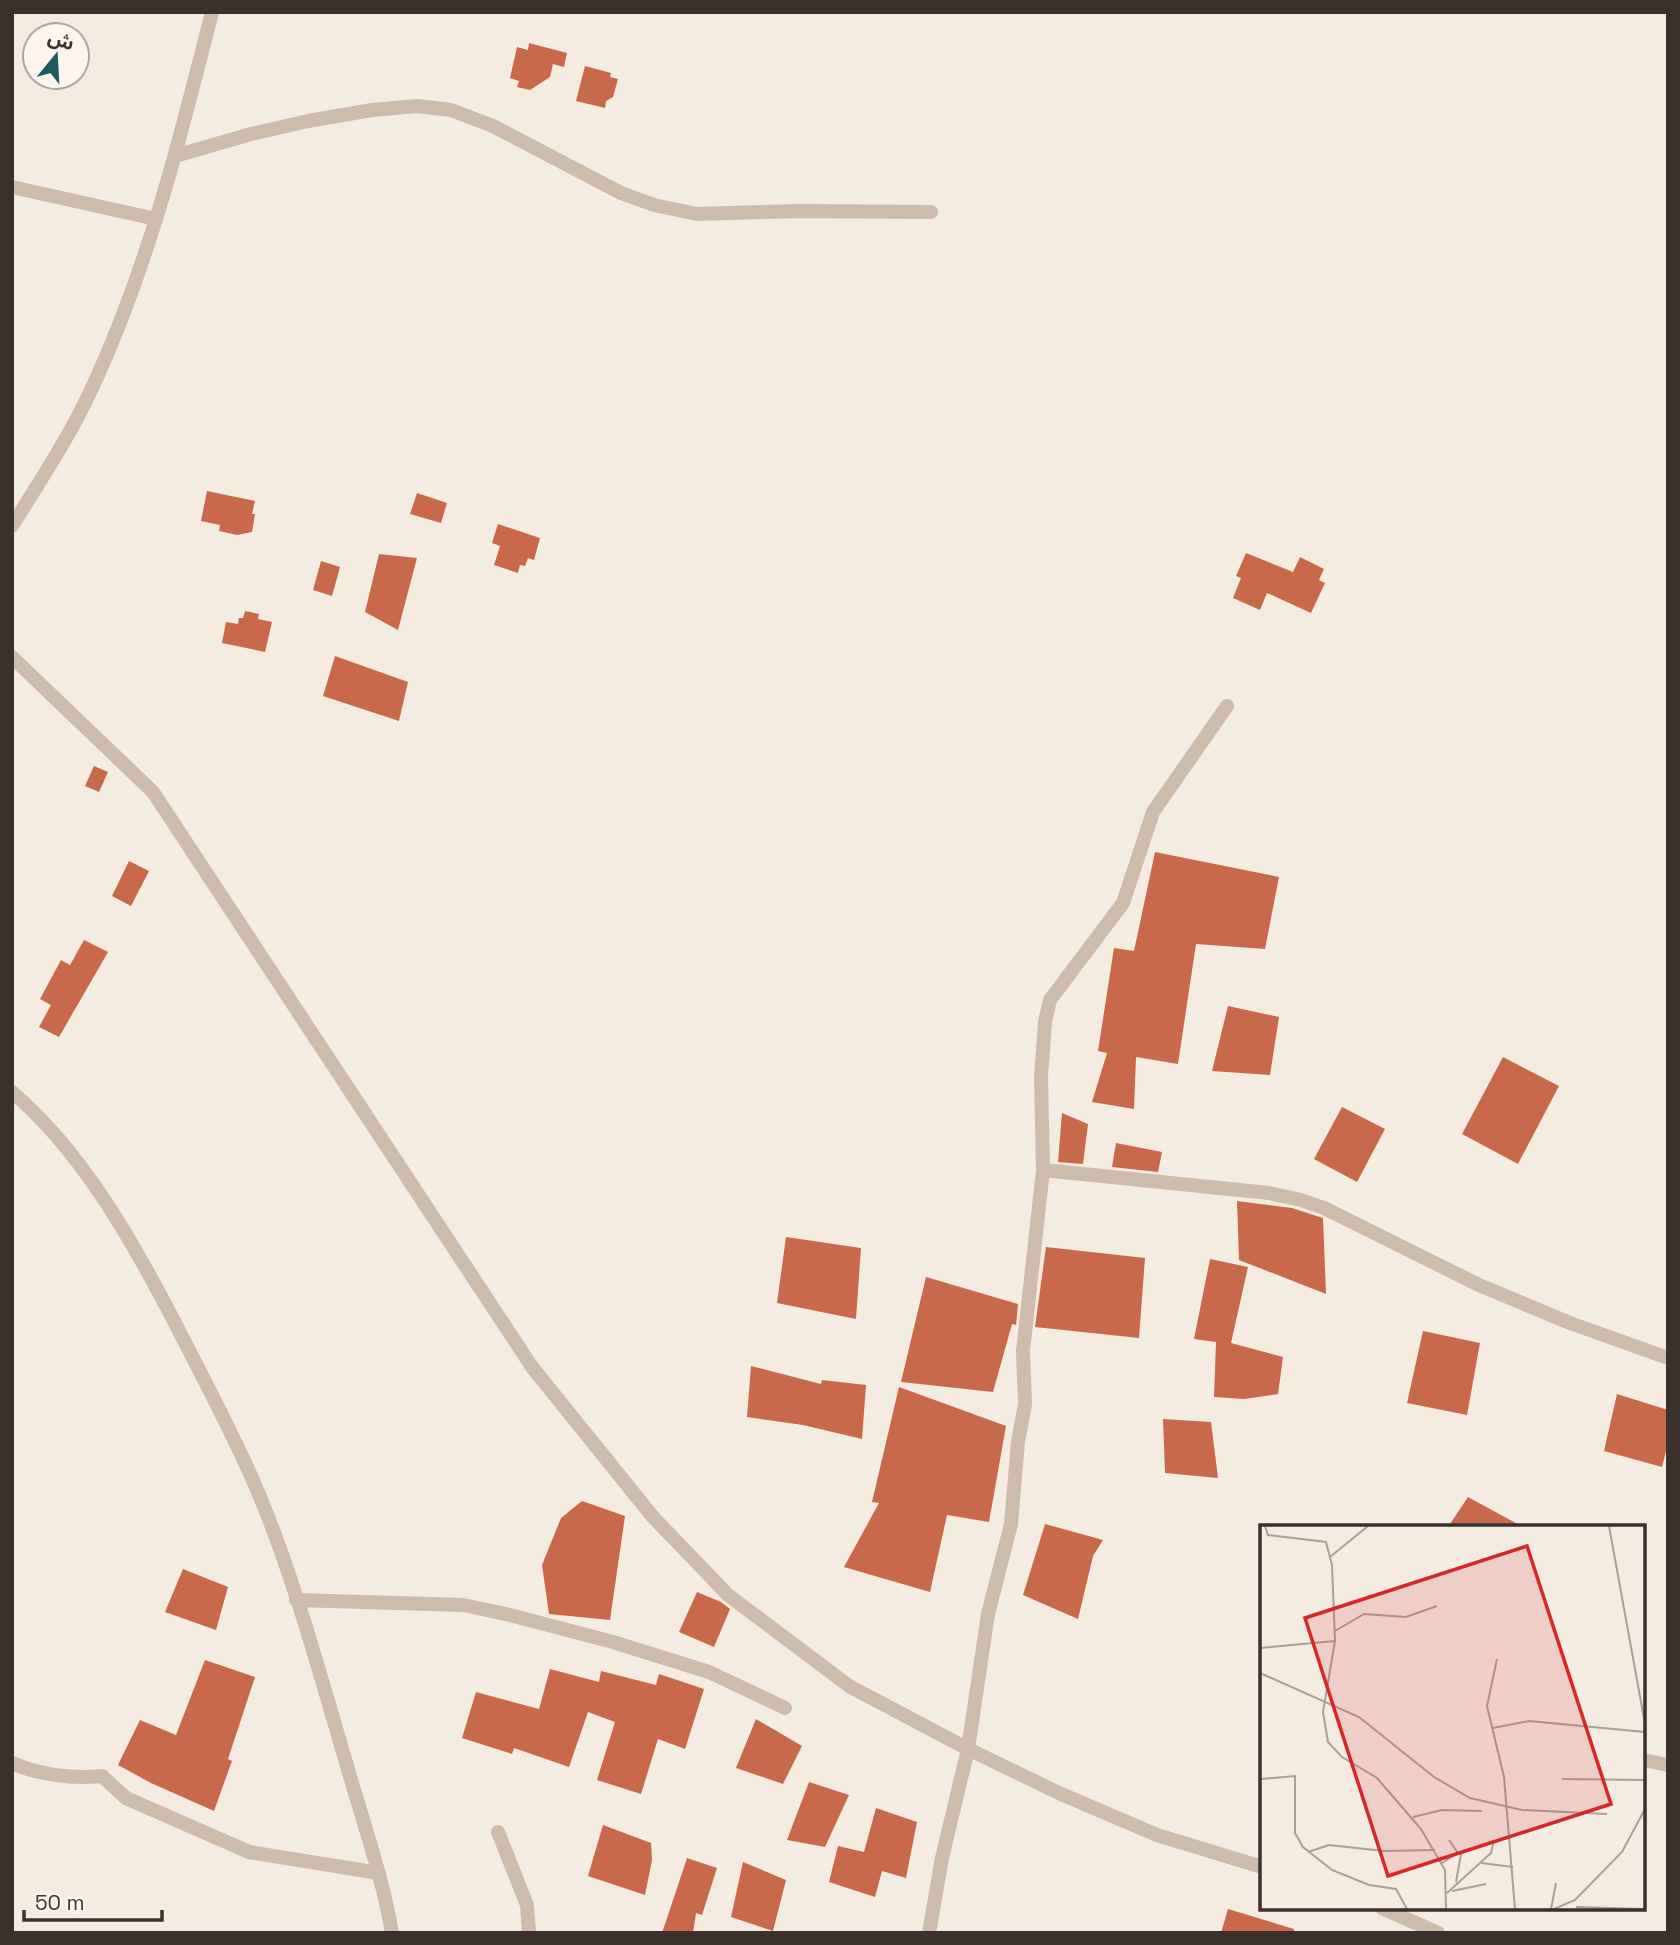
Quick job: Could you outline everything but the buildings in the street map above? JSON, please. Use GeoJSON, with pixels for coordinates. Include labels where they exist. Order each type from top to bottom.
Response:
{"type":"FeatureCollection","features":[{"type":"Feature","properties":{"kind":"street"},"geometry":{"type":"LineString","coordinates":[[12,526],[75,422],[127,306],[175,156],[212,12]]}},
{"type":"Feature","properties":{"kind":"street"},"geometry":{"type":"LineString","coordinates":[[175,156],[308,121],[372,110],[417,106],[462,114],[493,126],[621,193],[654,205],[697,214],[786,211],[931,212]]}},
{"type":"Feature","properties":{"kind":"street"},"geometry":{"type":"LineString","coordinates":[[12,187],[156,219]]}},
{"type":"Feature","properties":{"kind":"street"},"geometry":{"type":"LineString","coordinates":[[12,657],[153,792],[531,1367],[653,1517],[728,1595],[849,1686],[968,1749],[1061,1794],[1157,1835],[1260,1866]]}},
{"type":"Feature","properties":{"kind":"street"},"geometry":{"type":"LineString","coordinates":[[929,1933],[942,1858],[968,1749],[988,1614],[1011,1524],[1018,1442],[1025,1404],[1023,1351],[1043,1170],[1041,1076],[1045,1022],[1050,1000],[1123,903],[1153,812],[1227,706]]}},
{"type":"Feature","properties":{"kind":"street"},"geometry":{"type":"LineString","coordinates":[[12,1092],[40,1118],[106,1202],[138,1254],[232,1434],[259,1494],[296,1600],[379,1873],[392,1933]]}},
{"type":"Feature","properties":{"kind":"street"},"geometry":{"type":"LineString","coordinates":[[1043,1170],[1269,1194],[1301,1200],[1324,1208],[1479,1285],[1570,1323],[1668,1358]]}},
{"type":"Feature","properties":{"kind":"street"},"geometry":{"type":"LineString","coordinates":[[296,1600],[463,1605],[510,1615],[613,1642],[709,1672],[785,1708]]}},
{"type":"Feature","properties":{"kind":"street"},"geometry":{"type":"LineString","coordinates":[[1645,1760],[1668,1765]]}},
{"type":"Feature","properties":{"kind":"street"},"geometry":{"type":"LineString","coordinates":[[12,1763],[80,1778],[102,1776],[126,1798],[249,1853],[379,1873]]}},
{"type":"Feature","properties":{"kind":"street"},"geometry":{"type":"LineString","coordinates":[[498,1832],[527,1905],[529,1933]]}},
{"type":"Feature","properties":{"kind":"street"},"geometry":{"type":"LineString","coordinates":[[1386,1910],[1438,1933]]}}]}
